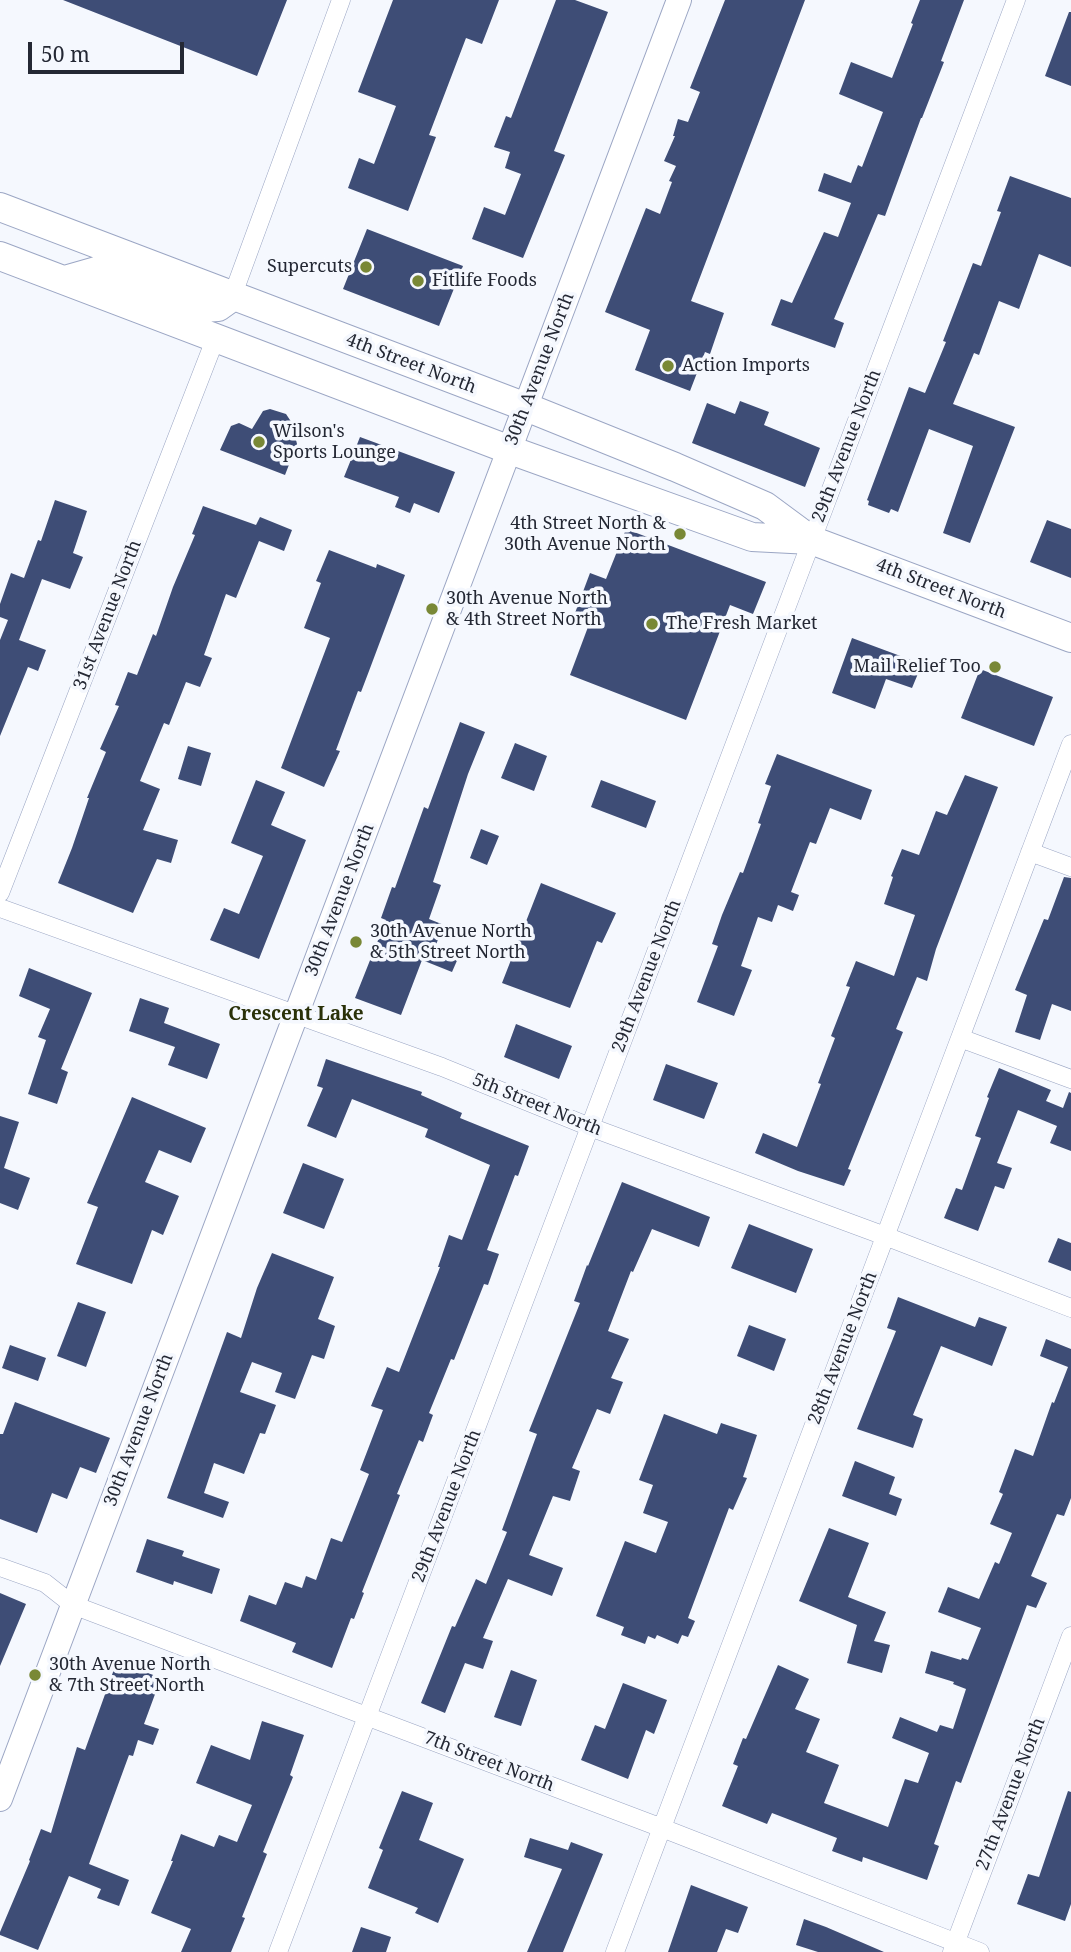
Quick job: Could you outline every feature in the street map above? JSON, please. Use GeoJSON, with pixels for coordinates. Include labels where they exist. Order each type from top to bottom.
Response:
{"type":"FeatureCollection","features":[{"type":"Feature","properties":{"kind":"main road","name":"4th Street North"},"geometry":{"type":"LineString","coordinates":[[0,207],[526,407],[765,506],[811,540],[1071,638]]}},
{"type":"Feature","properties":{"kind":"main road","name":"4th Street North"},"geometry":{"type":"LineString","coordinates":[[0,256],[510,450],[752,537],[811,540]]}},
{"type":"Feature","properties":{"kind":"main road"},"geometry":{"type":"LineString","coordinates":[[65,280],[100,270],[202,308],[218,307],[232,297]]}},
{"type":"Feature","properties":{"kind":"street"},"geometry":{"type":"LineString","coordinates":[[232,297],[341,0]]}},
{"type":"Feature","properties":{"kind":"street","name":"30th Avenue North"},"geometry":{"type":"LineString","coordinates":[[1,1795],[678,0]]}},
{"type":"Feature","properties":{"kind":"street","name":"29th Avenue North"},"geometry":{"type":"LineString","coordinates":[[278,1952],[1016,0]]}},
{"type":"Feature","properties":{"kind":"street","name":"31st Avenue North"},"geometry":{"type":"LineString","coordinates":[[0,893],[216,337]]}},
{"type":"Feature","properties":{"kind":"street","name":"28th Avenue North"},"geometry":{"type":"LineString","coordinates":[[615,1952],[1071,744]]}},
{"type":"Feature","properties":{"kind":"street"},"geometry":{"type":"LineString","coordinates":[[1030,852],[1071,867]]}},
{"type":"Feature","properties":{"kind":"street","name":"5th Street North"},"geometry":{"type":"LineString","coordinates":[[0,908],[442,1067],[590,1127],[1071,1308]]}},
{"type":"Feature","properties":{"kind":"street"},"geometry":{"type":"LineString","coordinates":[[960,1038],[1071,1079]]}},
{"type":"Feature","properties":{"kind":"street","name":"7th Street North"},"geometry":{"type":"LineString","coordinates":[[0,1567],[45,1583],[74,1605],[662,1828],[953,1947],[981,1952]]}},
{"type":"Feature","properties":{"kind":"street","name":"27th Avenue North"},"geometry":{"type":"LineString","coordinates":[[953,1947],[1071,1636]]}},
{"type":"Feature","properties":{"kind":"building"},"geometry":{"type":"Polygon","coordinates":[[[63,0],[287,0],[257,76],[63,0]]]}},
{"type":"Feature","properties":{"kind":"building"},"geometry":{"type":"Polygon","coordinates":[[[393,0],[499,0],[482,44],[466,38],[429,135],[436,137],[408,211],[348,188],[359,158],[374,164],[396,106],[358,92],[393,0]]]}},
{"type":"Feature","properties":{"kind":"building"},"geometry":{"type":"Polygon","coordinates":[[[556,0],[575,0],[608,12],[554,151],[565,155],[523,258],[472,239],[484,207],[505,215],[521,174],[505,168],[510,152],[494,147],[506,116],[511,118],[556,0]]]}},
{"type":"Feature","properties":{"kind":"building"},"geometry":{"type":"Polygon","coordinates":[[[725,0],[805,0],[691,301],[724,313],[710,354],[705,352],[690,391],[635,370],[650,330],[605,312],[646,208],[660,214],[676,166],[664,161],[675,136],[678,119],[688,122],[700,92],[690,88],[725,0]]]}},
{"type":"Feature","properties":{"kind":"building"},"geometry":{"type":"Polygon","coordinates":[[[920,0],[964,0],[941,61],[944,62],[885,216],[878,214],[834,319],[844,323],[835,348],[771,325],[781,299],[792,303],[824,232],[838,237],[851,203],[818,191],[824,173],[851,183],[858,165],[862,167],[883,112],[839,94],[851,62],[892,78],[920,0]]]}},
{"type":"Feature","properties":{"kind":"building"},"geometry":{"type":"Polygon","coordinates":[[[1071,12],[1071,86],[1045,76],[1071,12]]]}},
{"type":"Feature","properties":{"kind":"building"},"geometry":{"type":"Polygon","coordinates":[[[1010,176],[1071,198],[1071,267],[1039,254],[1019,309],[999,301],[979,355],[974,353],[953,404],[1015,427],[970,543],[943,533],[973,446],[929,429],[898,512],[891,509],[889,513],[868,505],[867,500],[909,387],[925,393],[973,263],[981,266],[1001,212],[997,211],[1010,176]]]}},
{"type":"Feature","properties":{"kind":"building"},"geometry":{"type":"Polygon","coordinates":[[[367,229],[463,266],[439,326],[343,289],[367,229]]]}},
{"type":"Feature","properties":{"kind":"building"},"geometry":{"type":"Polygon","coordinates":[[[740,401],[769,412],[764,425],[820,448],[805,487],[692,443],[707,403],[735,414],[740,401]]]}},
{"type":"Feature","properties":{"kind":"building","name":"Wilson's Sports Lounge"},"geometry":{"type":"Polygon","coordinates":[[[270,409],[286,414],[292,423],[297,444],[285,475],[220,450],[231,426],[239,423],[252,429],[263,411],[270,409]]]}},
{"type":"Feature","properties":{"kind":"building"},"geometry":{"type":"Polygon","coordinates":[[[360,437],[455,472],[439,513],[414,503],[410,513],[395,507],[399,497],[344,477],[360,437]]]}},
{"type":"Feature","properties":{"kind":"building"},"geometry":{"type":"Polygon","coordinates":[[[55,500],[87,511],[73,553],[83,557],[70,589],[42,579],[19,640],[46,650],[38,671],[28,667],[0,736],[0,640],[8,620],[0,617],[0,604],[11,573],[24,578],[38,540],[41,541],[55,500]]]}},
{"type":"Feature","properties":{"kind":"building"},"geometry":{"type":"Polygon","coordinates":[[[203,506],[256,525],[260,517],[292,530],[284,551],[259,541],[236,598],[226,594],[204,655],[212,658],[200,687],[186,682],[169,725],[164,723],[140,781],[160,789],[143,830],[178,840],[171,863],[157,859],[133,913],[58,883],[106,752],[100,749],[119,706],[115,705],[128,672],[137,675],[153,634],[156,636],[195,535],[192,534],[203,506]]]}},
{"type":"Feature","properties":{"kind":"building"},"geometry":{"type":"Polygon","coordinates":[[[1047,520],[1071,529],[1071,578],[1030,562],[1047,520]]]}},
{"type":"Feature","properties":{"kind":"building","name":"The Fresh Market"},"geometry":{"type":"Polygon","coordinates":[[[626,529],[766,582],[753,614],[730,605],[686,720],[570,675],[588,627],[572,621],[590,573],[606,579],[626,529]]]}},
{"type":"Feature","properties":{"kind":"building"},"geometry":{"type":"Polygon","coordinates":[[[329,550],[376,568],[377,564],[405,575],[361,692],[358,691],[336,750],[340,751],[324,787],[281,768],[330,638],[304,628],[321,583],[316,581],[329,550]]]}},
{"type":"Feature","properties":{"kind":"building"},"geometry":{"type":"Polygon","coordinates":[[[852,638],[922,664],[912,688],[886,679],[875,709],[832,693],[852,638]]]}},
{"type":"Feature","properties":{"kind":"building"},"geometry":{"type":"Polygon","coordinates":[[[980,669],[1053,697],[1034,746],[961,718],[980,669]]]}},
{"type":"Feature","properties":{"kind":"building"},"geometry":{"type":"Polygon","coordinates":[[[460,722],[485,732],[468,774],[433,882],[441,885],[429,919],[444,925],[435,947],[459,956],[452,972],[422,960],[401,1015],[355,998],[386,920],[381,918],[392,887],[395,888],[424,807],[428,809],[460,722]]]}},
{"type":"Feature","properties":{"kind":"building"},"geometry":{"type":"Polygon","coordinates":[[[515,743],[547,756],[534,791],[501,778],[515,743]]]}},
{"type":"Feature","properties":{"kind":"building"},"geometry":{"type":"Polygon","coordinates":[[[188,746],[211,753],[201,786],[178,779],[188,746]]]}},
{"type":"Feature","properties":{"kind":"building"},"geometry":{"type":"Polygon","coordinates":[[[777,754],[872,790],[861,820],[830,808],[816,844],[810,842],[791,892],[799,895],[793,911],[778,905],[772,922],[758,917],[741,966],[752,970],[734,1016],[697,1002],[718,946],[712,944],[722,915],[740,872],[743,873],[761,824],[758,823],[771,786],[765,784],[777,754]]]}},
{"type":"Feature","properties":{"kind":"building"},"geometry":{"type":"Polygon","coordinates":[[[965,775],[998,787],[936,949],[927,981],[917,977],[896,1029],[903,1032],[848,1169],[851,1170],[844,1186],[755,1153],[763,1133],[797,1147],[821,1084],[818,1083],[835,1038],[831,1036],[850,987],[846,986],[856,961],[894,976],[915,915],[884,904],[893,877],[891,876],[902,849],[919,855],[936,811],[947,815],[965,775]]]}},
{"type":"Feature","properties":{"kind":"building"},"geometry":{"type":"Polygon","coordinates":[[[256,780],[285,792],[271,825],[306,840],[259,959],[210,940],[224,908],[239,914],[263,856],[231,843],[256,780]]]}},
{"type":"Feature","properties":{"kind":"building"},"geometry":{"type":"Polygon","coordinates":[[[601,780],[656,801],[646,828],[591,807],[601,780]]]}},
{"type":"Feature","properties":{"kind":"building"},"geometry":{"type":"Polygon","coordinates":[[[481,829],[499,836],[487,865],[470,858],[481,829]]]}},
{"type":"Feature","properties":{"kind":"building"},"geometry":{"type":"Polygon","coordinates":[[[1064,877],[1071,878],[1071,1011],[1052,1004],[1040,1040],[1015,1032],[1027,995],[1015,990],[1044,919],[1048,920],[1064,877]]]}},
{"type":"Feature","properties":{"kind":"building"},"geometry":{"type":"Polygon","coordinates":[[[541,883],[616,913],[602,943],[597,941],[570,1008],[502,983],[541,883]]]}},
{"type":"Feature","properties":{"kind":"building"},"geometry":{"type":"Polygon","coordinates":[[[29,968],[92,993],[61,1069],[68,1072],[57,1104],[28,1094],[46,1040],[38,1037],[50,1009],[19,996],[29,968]]]}},
{"type":"Feature","properties":{"kind":"building"},"geometry":{"type":"Polygon","coordinates":[[[140,998],[169,1008],[164,1023],[220,1044],[207,1079],[168,1065],[175,1047],[129,1031],[140,998]]]}},
{"type":"Feature","properties":{"kind":"building"},"geometry":{"type":"Polygon","coordinates":[[[516,1024],[572,1046],[559,1079],[504,1057],[516,1024]]]}},
{"type":"Feature","properties":{"kind":"building"},"geometry":{"type":"Polygon","coordinates":[[[326,1059],[422,1092],[421,1095],[462,1113],[460,1118],[529,1146],[518,1176],[515,1175],[487,1250],[499,1254],[488,1285],[484,1284],[454,1360],[451,1359],[429,1413],[433,1415],[423,1442],[419,1440],[397,1494],[400,1495],[362,1592],[364,1593],[354,1619],[351,1618],[332,1668],[292,1652],[296,1643],[240,1621],[249,1595],[276,1605],[285,1582],[302,1588],[306,1576],[316,1580],[331,1538],[342,1542],[369,1474],[360,1470],[383,1410],[371,1406],[387,1367],[399,1372],[440,1267],[449,1235],[462,1240],[490,1165],[425,1137],[428,1129],[352,1099],[336,1138],[307,1126],[323,1088],[317,1086],[326,1059]]]}},
{"type":"Feature","properties":{"kind":"building"},"geometry":{"type":"Polygon","coordinates":[[[666,1064],[718,1083],[704,1119],[653,1100],[666,1064]]]}},
{"type":"Feature","properties":{"kind":"building"},"geometry":{"type":"Polygon","coordinates":[[[999,1068],[1051,1090],[1046,1101],[1063,1108],[1069,1092],[1071,1093],[1071,1151],[1050,1143],[1057,1126],[1018,1110],[997,1163],[1012,1168],[1004,1189],[995,1186],[978,1231],[944,1218],[956,1188],[962,1190],[981,1138],[975,1136],[999,1068]]]}},
{"type":"Feature","properties":{"kind":"building"},"geometry":{"type":"Polygon","coordinates":[[[132,1097],[206,1128],[191,1163],[159,1150],[145,1182],[179,1196],[163,1235],[152,1230],[132,1284],[76,1264],[98,1207],[87,1203],[132,1097]]]}},
{"type":"Feature","properties":{"kind":"building"},"geometry":{"type":"Polygon","coordinates":[[[0,1116],[19,1122],[4,1168],[30,1178],[18,1210],[0,1203],[0,1116]]]}},
{"type":"Feature","properties":{"kind":"building"},"geometry":{"type":"Polygon","coordinates":[[[303,1163],[344,1179],[324,1229],[283,1213],[303,1163]]]}},
{"type":"Feature","properties":{"kind":"building"},"geometry":{"type":"Polygon","coordinates":[[[622,1182],[710,1217],[699,1247],[652,1229],[633,1272],[631,1271],[608,1331],[629,1339],[611,1378],[623,1382],[610,1414],[597,1409],[572,1468],[580,1471],[570,1501],[553,1496],[529,1555],[563,1568],[552,1596],[508,1579],[483,1638],[493,1641],[483,1669],[465,1663],[445,1713],[421,1703],[452,1626],[455,1627],[476,1579],[486,1584],[507,1532],[502,1530],[537,1434],[529,1431],[580,1303],[574,1301],[587,1265],[622,1182]]]}},
{"type":"Feature","properties":{"kind":"building"},"geometry":{"type":"Polygon","coordinates":[[[749,1224],[813,1249],[796,1293],[731,1268],[749,1224]]]}},
{"type":"Feature","properties":{"kind":"building"},"geometry":{"type":"Polygon","coordinates":[[[1058,1238],[1071,1243],[1071,1271],[1048,1262],[1058,1238]]]}},
{"type":"Feature","properties":{"kind":"building"},"geometry":{"type":"Polygon","coordinates":[[[272,1253],[334,1277],[318,1319],[335,1326],[324,1359],[312,1355],[295,1399],[275,1392],[282,1373],[252,1362],[240,1392],[276,1405],[265,1434],[260,1433],[244,1474],[214,1463],[204,1493],[229,1502],[223,1518],[167,1498],[227,1332],[241,1338],[272,1253]]]}},
{"type":"Feature","properties":{"kind":"building"},"geometry":{"type":"Polygon","coordinates":[[[898,1297],[975,1327],[979,1317],[1007,1327],[992,1366],[941,1346],[913,1415],[923,1419],[913,1448],[857,1429],[896,1331],[887,1328],[898,1297]]]}},
{"type":"Feature","properties":{"kind":"building"},"geometry":{"type":"Polygon","coordinates":[[[78,1302],[106,1312],[86,1367],[57,1356],[78,1302]]]}},
{"type":"Feature","properties":{"kind":"building"},"geometry":{"type":"Polygon","coordinates":[[[749,1325],[786,1339],[774,1371],[737,1356],[749,1325]]]}},
{"type":"Feature","properties":{"kind":"building"},"geometry":{"type":"Polygon","coordinates":[[[1046,1339],[1071,1349],[1071,1498],[1064,1516],[1057,1514],[1031,1576],[1047,1583],[1036,1608],[1027,1605],[961,1783],[956,1781],[934,1844],[939,1846],[927,1880],[863,1857],[862,1862],[832,1851],[837,1838],[772,1813],[767,1824],[722,1806],[738,1766],[733,1764],[743,1738],[746,1739],[778,1665],[809,1679],[795,1709],[820,1719],[806,1752],[839,1765],[824,1803],[888,1827],[905,1779],[918,1783],[929,1753],[892,1738],[900,1717],[937,1732],[940,1725],[953,1729],[966,1689],[953,1684],[954,1682],[925,1673],[931,1651],[968,1660],[981,1628],[938,1612],[948,1587],[979,1599],[995,1562],[999,1564],[1012,1533],[990,1524],[1003,1494],[999,1492],[1015,1449],[1033,1456],[1068,1367],[1040,1356],[1046,1339]]]}},
{"type":"Feature","properties":{"kind":"building"},"geometry":{"type":"Polygon","coordinates":[[[10,1345],[46,1358],[38,1381],[2,1368],[10,1345]]]}},
{"type":"Feature","properties":{"kind":"building"},"geometry":{"type":"Polygon","coordinates":[[[15,1402],[110,1438],[96,1473],[80,1467],[67,1499],[52,1493],[37,1533],[0,1519],[0,1434],[3,1434],[15,1402]]]}},
{"type":"Feature","properties":{"kind":"building"},"geometry":{"type":"Polygon","coordinates":[[[664,1414],[717,1434],[721,1423],[757,1435],[743,1477],[747,1478],[733,1510],[729,1508],[688,1618],[695,1621],[688,1637],[682,1635],[678,1644],[657,1635],[655,1639],[648,1636],[645,1644],[621,1635],[624,1627],[596,1616],[625,1541],[656,1553],[668,1522],[643,1513],[653,1485],[639,1480],[664,1414]]]}},
{"type":"Feature","properties":{"kind":"building"},"geometry":{"type":"Polygon","coordinates":[[[855,1461],[895,1477],[889,1494],[902,1499],[896,1516],[842,1496],[855,1461]]]}},
{"type":"Feature","properties":{"kind":"building"},"geometry":{"type":"Polygon","coordinates":[[[829,1528],[869,1543],[848,1597],[886,1612],[874,1641],[890,1645],[882,1673],[847,1663],[857,1625],[799,1601],[829,1528]]]}},
{"type":"Feature","properties":{"kind":"building"},"geometry":{"type":"Polygon","coordinates":[[[147,1539],[184,1551],[182,1556],[220,1569],[212,1594],[174,1581],[173,1585],[136,1572],[147,1539]]]}},
{"type":"Feature","properties":{"kind":"building"},"geometry":{"type":"Polygon","coordinates":[[[0,1593],[26,1604],[0,1666],[0,1593]]]}},
{"type":"Feature","properties":{"kind":"building"},"geometry":{"type":"Polygon","coordinates":[[[117,1661],[161,1678],[144,1724],[159,1729],[153,1745],[138,1740],[133,1756],[129,1755],[89,1864],[129,1880],[119,1906],[97,1898],[101,1889],[69,1876],[38,1950],[0,1935],[0,1932],[41,1829],[51,1833],[77,1747],[85,1750],[117,1661]]]}},
{"type":"Feature","properties":{"kind":"building"},"geometry":{"type":"Polygon","coordinates":[[[511,1670],[537,1680],[521,1726],[494,1717],[511,1670]]]}},
{"type":"Feature","properties":{"kind":"building"},"geometry":{"type":"Polygon","coordinates":[[[623,1683],[667,1700],[654,1734],[646,1730],[628,1779],[581,1760],[595,1725],[605,1729],[623,1683]]]}},
{"type":"Feature","properties":{"kind":"building"},"geometry":{"type":"Polygon","coordinates":[[[262,1721],[304,1735],[290,1775],[293,1777],[263,1852],[267,1854],[242,1917],[245,1918],[231,1952],[181,1952],[191,1929],[151,1913],[173,1861],[181,1834],[214,1847],[219,1835],[237,1842],[252,1805],[196,1783],[211,1745],[250,1760],[262,1721]]]}},
{"type":"Feature","properties":{"kind":"building"},"geometry":{"type":"Polygon","coordinates":[[[402,1791],[433,1803],[419,1840],[464,1859],[438,1923],[415,1913],[418,1908],[368,1888],[383,1850],[379,1848],[402,1791]]]}},
{"type":"Feature","properties":{"kind":"building"},"geometry":{"type":"Polygon","coordinates":[[[1068,1791],[1071,1792],[1071,1904],[1065,1921],[1017,1904],[1028,1874],[1039,1877],[1068,1791]]]}},
{"type":"Feature","properties":{"kind":"building"},"geometry":{"type":"Polygon","coordinates":[[[530,1838],[568,1850],[571,1842],[603,1854],[563,1952],[527,1952],[562,1869],[524,1857],[530,1838]]]}},
{"type":"Feature","properties":{"kind":"building"},"geometry":{"type":"Polygon","coordinates":[[[691,1885],[748,1907],[738,1933],[726,1929],[717,1952],[668,1952],[691,1885]]]}},
{"type":"Feature","properties":{"kind":"building"},"geometry":{"type":"Polygon","coordinates":[[[804,1919],[884,1952],[818,1952],[796,1945],[804,1919]]]}},
{"type":"Feature","properties":{"kind":"building"},"geometry":{"type":"Polygon","coordinates":[[[361,1927],[391,1937],[386,1952],[352,1952],[361,1927]]]}},
{"type":"Feature","properties":{"kind":"place","name":"Supercuts"},"geometry":{"type":"Point","coordinates":[366,267]}},
{"type":"Feature","properties":{"kind":"place","name":"Fitlife Foods"},"geometry":{"type":"Point","coordinates":[418,281]}},
{"type":"Feature","properties":{"kind":"place","name":"Action Imports"},"geometry":{"type":"Point","coordinates":[668,366]}},
{"type":"Feature","properties":{"kind":"place","name":"Wilson's Sports Lounge"},"geometry":{"type":"Point","coordinates":[259,442]}},
{"type":"Feature","properties":{"kind":"place","name":"4th Street North & 30th Avenue North"},"geometry":{"type":"Point","coordinates":[680,534]}},
{"type":"Feature","properties":{"kind":"place","name":"30th Avenue North & 4th Street North"},"geometry":{"type":"Point","coordinates":[432,609]}},
{"type":"Feature","properties":{"kind":"place","name":"The Fresh Market"},"geometry":{"type":"Point","coordinates":[652,624]}},
{"type":"Feature","properties":{"kind":"place","name":"Mail Relief Too"},"geometry":{"type":"Point","coordinates":[995,667]}},
{"type":"Feature","properties":{"kind":"place","name":"30th Avenue North & 5th Street North"},"geometry":{"type":"Point","coordinates":[356,942]}},
{"type":"Feature","properties":{"kind":"place","name":"30th Avenue North & 7th Street North"},"geometry":{"type":"Point","coordinates":[35,1675]}},
{"type":"Feature","properties":{"kind":"district","name":"Crescent Lake"},"geometry":{"type":"Point","coordinates":[296,1015]}}]}
